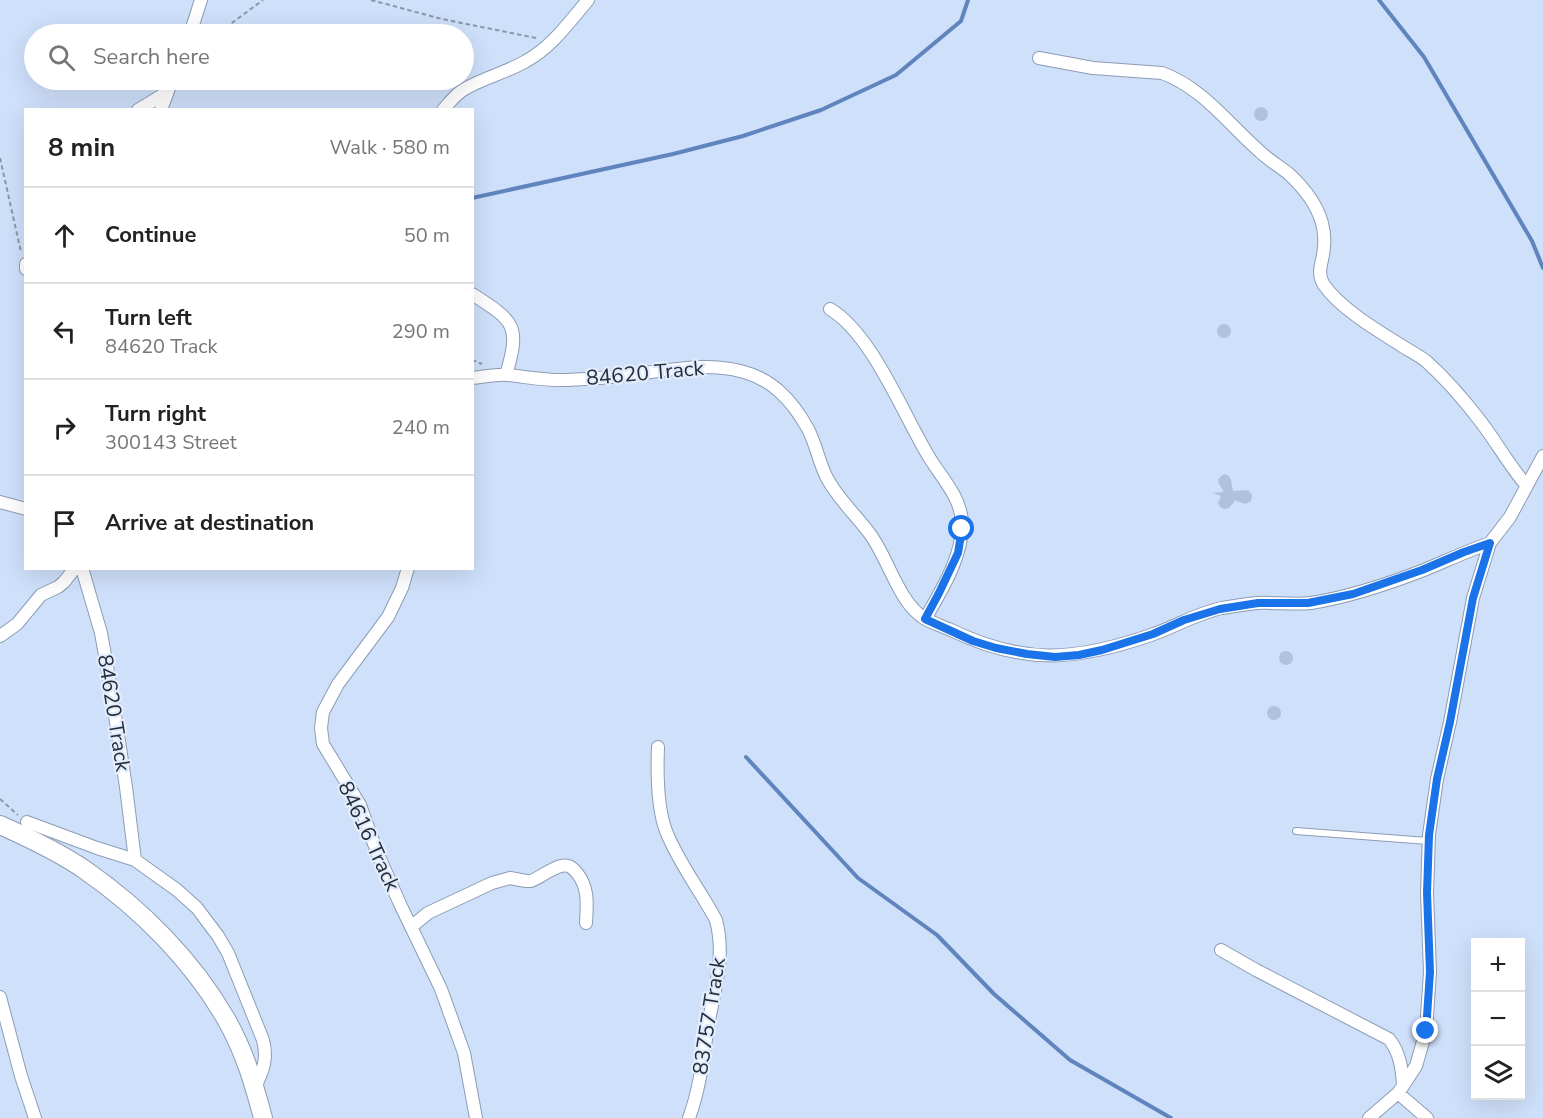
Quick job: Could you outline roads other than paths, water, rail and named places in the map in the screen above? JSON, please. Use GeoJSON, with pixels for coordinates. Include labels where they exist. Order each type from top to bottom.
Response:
{"type":"FeatureCollection","features":[{"type":"Feature","properties":{"kind":"street"},"geometry":{"type":"LineString","coordinates":[[193,24],[201,0]]}},
{"type":"Feature","properties":{"kind":"street"},"geometry":{"type":"LineString","coordinates":[[474,85],[507,71],[543,51],[556,39],[588,0]]}},
{"type":"Feature","properties":{"kind":"street"},"geometry":{"type":"LineString","coordinates":[[1039,58],[1093,68],[1162,73],[1204,97],[1257,150],[1300,185],[1313,203],[1322,222],[1325,238],[1319,271],[1323,284],[1337,300],[1369,324],[1425,360],[1482,423],[1526,485]]}},
{"type":"Feature","properties":{"kind":"street"},"geometry":{"type":"LineString","coordinates":[[162,108],[167,90]]}},
{"type":"Feature","properties":{"kind":"street"},"geometry":{"type":"LineString","coordinates":[[445,108],[462,90]]}},
{"type":"Feature","properties":{"kind":"street"},"geometry":{"type":"LineString","coordinates":[[141,108],[166,93]]}},
{"type":"Feature","properties":{"kind":"street"},"geometry":{"type":"LineString","coordinates":[[474,295],[501,314],[513,330],[511,358],[506,375]]}},
{"type":"Feature","properties":{"kind":"street"},"geometry":{"type":"LineString","coordinates":[[830,309],[858,334],[870,351],[929,458],[951,489],[962,518],[958,553],[925,619]]}},
{"type":"Feature","properties":{"kind":"street","name":"84620 Track"},"geometry":{"type":"LineString","coordinates":[[474,378],[506,375],[563,380],[702,367],[747,372],[779,391],[796,411],[808,429],[826,477],[836,494],[872,537],[897,585],[914,611],[925,619],[973,641],[1027,654],[1055,657],[1079,655],[1153,634],[1184,620],[1220,609],[1258,603],[1308,603],[1353,594],[1490,543]]}},
{"type":"Feature","properties":{"kind":"street"},"geometry":{"type":"LineString","coordinates":[[1370,1118],[1401,1089],[1416,1066],[1426,1031],[1430,972],[1427,893],[1429,841],[1437,779],[1473,598],[1490,543],[1510,517],[1543,456]]}},
{"type":"Feature","properties":{"kind":"street"},"geometry":{"type":"LineString","coordinates":[[0,502],[24,508]]}},
{"type":"Feature","properties":{"kind":"street"},"geometry":{"type":"LineString","coordinates":[[0,636],[17,624],[41,595],[58,587],[73,570]]}},
{"type":"Feature","properties":{"kind":"street","name":"84620 Track"},"geometry":{"type":"LineString","coordinates":[[83,570],[101,633],[126,787],[135,860]]}},
{"type":"Feature","properties":{"kind":"street","name":"84616 Track"},"geometry":{"type":"LineString","coordinates":[[407,570],[402,588],[388,617],[338,684],[323,712],[321,728],[323,744],[360,805],[377,852],[441,989],[464,1053],[476,1118]]}},
{"type":"Feature","properties":{"kind":"street","name":"83757 Track"},"geometry":{"type":"LineString","coordinates":[[658,747],[660,806],[665,829],[676,853],[716,920],[720,932],[720,967],[696,1099],[688,1118]]}},
{"type":"Feature","properties":{"kind":"street"},"geometry":{"type":"LineString","coordinates":[[27,822],[135,860],[177,890],[197,908],[228,953],[258,1026],[266,1051],[263,1072],[255,1087]]}},
{"type":"Feature","properties":{"kind":"street"},"geometry":{"type":"LineString","coordinates":[[0,825],[30,839],[84,870],[167,939],[201,981],[227,1021],[251,1074],[263,1118]]}},
{"type":"Feature","properties":{"kind":"street"},"geometry":{"type":"LineString","coordinates":[[411,927],[428,913],[492,883],[510,878],[531,881],[556,867],[565,865],[573,868],[581,877],[585,887],[587,897],[585,923]]}},
{"type":"Feature","properties":{"kind":"street"},"geometry":{"type":"LineString","coordinates":[[1221,950],[1389,1039],[1395,1047],[1402,1066],[1401,1089],[1427,1118]]}},
{"type":"Feature","properties":{"kind":"street"},"geometry":{"type":"LineString","coordinates":[[0,997],[35,1118]]}},
{"type":"Feature","properties":{"kind":"lane"},"geometry":{"type":"LineString","coordinates":[[1296,831],[1429,841]]}},
{"type":"Feature","properties":{"kind":"waterway"},"geometry":{"type":"LineString","coordinates":[[474,198],[673,154],[743,136],[821,110],[896,75],[961,21],[968,0]]}},
{"type":"Feature","properties":{"kind":"waterway"},"geometry":{"type":"LineString","coordinates":[[1379,0],[1424,57],[1532,241],[1543,268]]}},
{"type":"Feature","properties":{"kind":"waterway"},"geometry":{"type":"LineString","coordinates":[[746,757],[858,878],[937,935],[994,994],[1070,1060],[1171,1118]]}}]}
